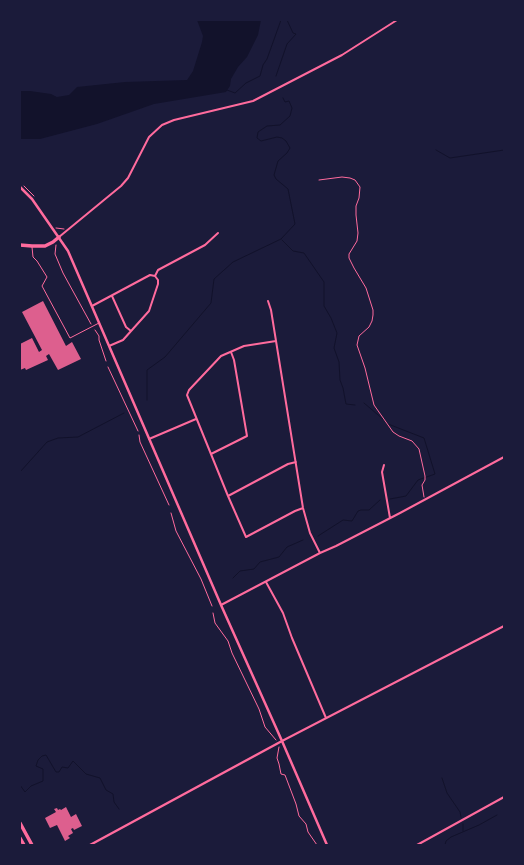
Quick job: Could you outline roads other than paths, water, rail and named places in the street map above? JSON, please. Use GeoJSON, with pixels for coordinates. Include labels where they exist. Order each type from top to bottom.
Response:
{"type":"FeatureCollection","features":[{"type":"Feature","properties":{"kind":"highway"},"geometry":{"type":"LineString","coordinates":[[20,245],[45,246],[59,237]]}},
{"type":"Feature","properties":{"kind":"highway"},"geometry":{"type":"LineString","coordinates":[[20,823],[32,845]]}},
{"type":"Feature","properties":{"kind":"highway"},"geometry":{"type":"LineString","coordinates":[[20,838],[24,845]]}},
{"type":"Feature","properties":{"kind":"street"},"geometry":{"type":"LineString","coordinates":[[59,237],[122,186],[128,178],[149,137],[162,125],[174,120],[253,101],[342,55],[397,20]]}},
{"type":"Feature","properties":{"kind":"street"},"geometry":{"type":"LineString","coordinates":[[20,187],[32,199],[68,251],[179,509],[327,845]]}},
{"type":"Feature","properties":{"kind":"street"},"geometry":{"type":"LineString","coordinates":[[155,276],[158,270],[205,245],[218,233]]}},
{"type":"Feature","properties":{"kind":"street"},"geometry":{"type":"LineString","coordinates":[[92,306],[150,275],[155,276]]}},
{"type":"Feature","properties":{"kind":"street"},"geometry":{"type":"LineString","coordinates":[[108,346],[123,340],[150,309],[158,282],[155,276]]}},
{"type":"Feature","properties":{"kind":"street"},"geometry":{"type":"LineString","coordinates":[[112,296],[126,327],[131,331]]}},
{"type":"Feature","properties":{"kind":"street"},"geometry":{"type":"LineString","coordinates":[[268,301],[271,310],[303,508],[310,533],[320,553]]}},
{"type":"Feature","properties":{"kind":"street"},"geometry":{"type":"LineString","coordinates":[[276,341],[244,346],[230,351],[217,360],[188,392],[188,398],[246,536],[303,508]]}},
{"type":"Feature","properties":{"kind":"street"},"geometry":{"type":"LineString","coordinates":[[211,454],[247,436],[234,360],[230,351]]}},
{"type":"Feature","properties":{"kind":"street"},"geometry":{"type":"LineString","coordinates":[[149,439],[196,419]]}},
{"type":"Feature","properties":{"kind":"street"},"geometry":{"type":"LineString","coordinates":[[221,605],[425,500],[504,457]]}},
{"type":"Feature","properties":{"kind":"street"},"geometry":{"type":"LineString","coordinates":[[228,496],[288,464],[296,462]]}},
{"type":"Feature","properties":{"kind":"street"},"geometry":{"type":"LineString","coordinates":[[384,465],[382,472],[390,518]]}},
{"type":"Feature","properties":{"kind":"street"},"geometry":{"type":"LineString","coordinates":[[266,582],[283,613],[290,634],[326,718]]}},
{"type":"Feature","properties":{"kind":"street"},"geometry":{"type":"LineString","coordinates":[[90,845],[282,741],[504,626]]}},
{"type":"Feature","properties":{"kind":"street"},"geometry":{"type":"LineString","coordinates":[[417,845],[504,798]]}},
{"type":"Feature","properties":{"kind":"lane"},"geometry":{"type":"LineString","coordinates":[[32,246],[33,257],[47,277],[42,286],[70,338],[99,323]]}},
{"type":"Feature","properties":{"kind":"waterway"},"geometry":{"type":"LineString","coordinates":[[227,90],[235,93],[246,83],[260,76],[281,20]]}},
{"type":"Feature","properties":{"kind":"waterway"},"geometry":{"type":"LineString","coordinates":[[276,76],[287,44],[296,34],[293,33],[287,20]]}},
{"type":"Feature","properties":{"kind":"waterway"},"geometry":{"type":"LineString","coordinates":[[147,400],[147,370],[165,357],[211,303],[214,279],[233,262],[281,239],[295,224],[288,189],[276,179],[274,175],[278,161],[290,148],[286,141],[282,138],[277,137],[261,141],[257,138],[258,132],[267,126],[280,125],[290,116],[292,108],[289,101],[285,102],[283,98]]}},
{"type":"Feature","properties":{"kind":"waterway"},"geometry":{"type":"LineString","coordinates":[[436,150],[450,158],[504,150]]}},
{"type":"Feature","properties":{"kind":"waterway"},"geometry":{"type":"LineString","coordinates":[[282,240],[293,251],[304,253],[324,282],[324,306],[337,333],[334,348],[339,362],[340,380],[346,404],[355,405]]}},
{"type":"Feature","properties":{"kind":"waterway"},"geometry":{"type":"LineString","coordinates":[[364,403],[384,420]]}},
{"type":"Feature","properties":{"kind":"waterway"},"geometry":{"type":"LineString","coordinates":[[20,472],[47,442],[58,438],[78,437],[124,413]]}},
{"type":"Feature","properties":{"kind":"waterway"},"geometry":{"type":"LineString","coordinates":[[388,424],[424,438],[435,474],[418,480],[406,496],[390,499]]}},
{"type":"Feature","properties":{"kind":"waterway"},"geometry":{"type":"LineString","coordinates":[[318,536],[343,520],[352,521],[358,511],[369,510],[380,500]]}},
{"type":"Feature","properties":{"kind":"waterway"},"geometry":{"type":"LineString","coordinates":[[233,578],[240,571],[254,569],[260,562],[279,557],[287,547],[303,540]]}},
{"type":"Feature","properties":{"kind":"waterway"},"geometry":{"type":"LineString","coordinates":[[20,785],[25,792],[31,786],[43,781],[43,769],[36,766],[38,760],[42,756],[46,755],[56,772],[59,772],[62,767],[68,768],[73,761],[86,774],[100,778],[106,790],[113,794],[114,802],[119,809]]}},
{"type":"Feature","properties":{"kind":"waterway"},"geometry":{"type":"LineString","coordinates":[[442,778],[447,793],[460,812],[461,817]]}},
{"type":"Feature","properties":{"kind":"waterway"},"geometry":{"type":"LineString","coordinates":[[445,845],[446,841],[451,837],[479,825],[497,815]]}},
{"type":"Feature","properties":{"kind":"waterway"},"geometry":{"type":"LineString","coordinates":[[463,824],[463,831]]}}]}
